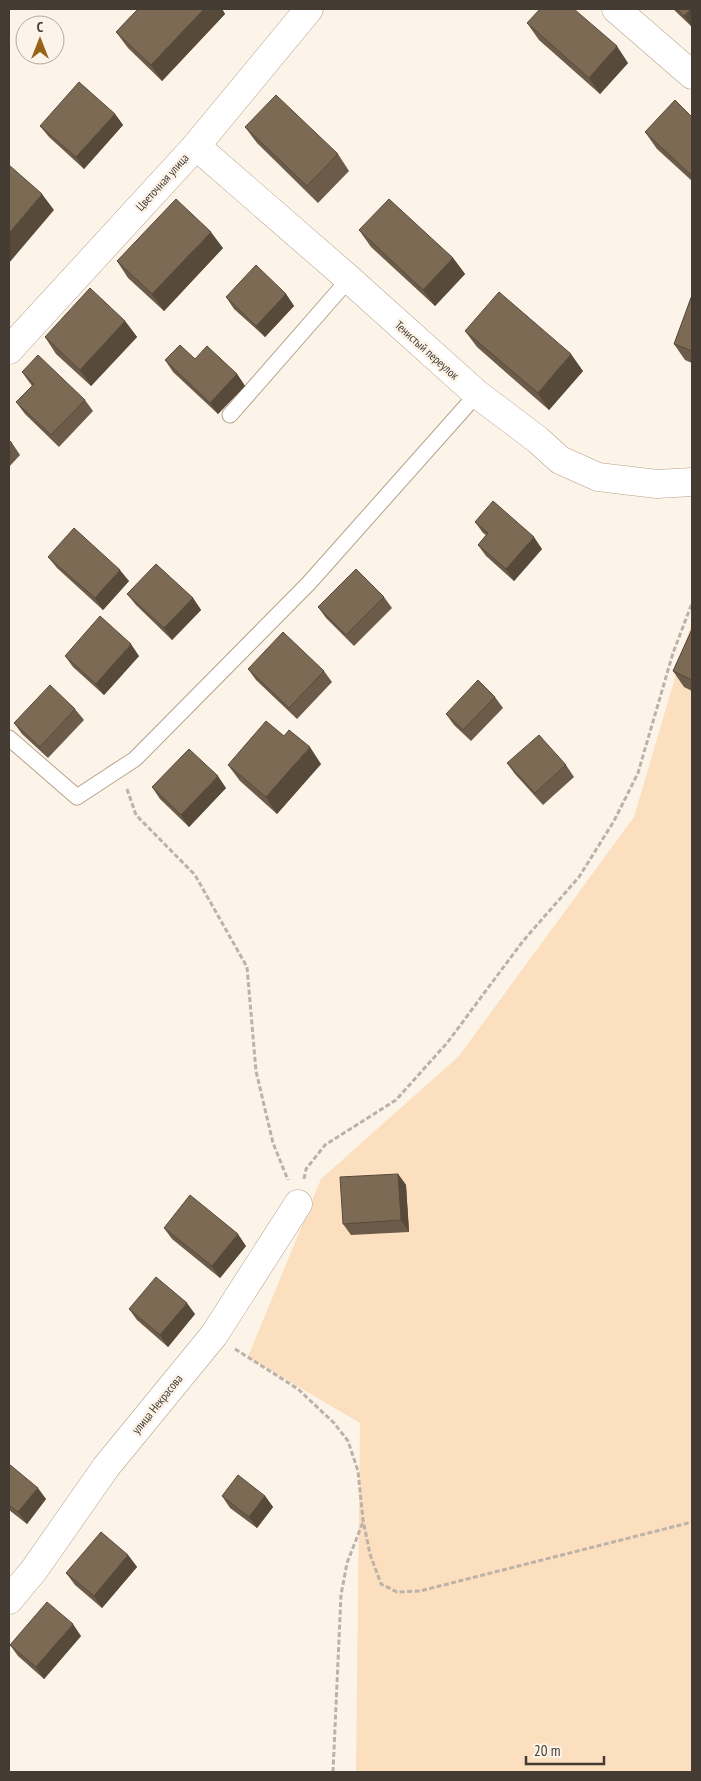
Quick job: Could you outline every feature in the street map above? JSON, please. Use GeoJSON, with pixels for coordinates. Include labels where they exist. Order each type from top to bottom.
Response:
{"type":"FeatureCollection","features":[{"type":"Feature","properties":{"kind":"street","name":"Цветочная улица"},"geometry":{"type":"LineString","coordinates":[[9,350],[196,146],[309,9]]}},
{"type":"Feature","properties":{"kind":"street"},"geometry":{"type":"LineString","coordinates":[[616,9],[692,74]]}},
{"type":"Feature","properties":{"kind":"street","name":"Тенистый переулок"},"geometry":{"type":"LineString","coordinates":[[196,146],[349,279],[477,394],[538,440],[560,460],[598,476],[657,484],[692,482]]}},
{"type":"Feature","properties":{"kind":"street","name":"улица Некрасова"},"geometry":{"type":"LineString","coordinates":[[9,1600],[34,1570],[106,1467],[214,1335],[298,1204]]}},
{"type":"Feature","properties":{"kind":"lane"},"geometry":{"type":"LineString","coordinates":[[230,415],[349,279]]}},
{"type":"Feature","properties":{"kind":"lane"},"geometry":{"type":"LineString","coordinates":[[9,738],[77,797],[135,759],[309,583],[477,394]]}},
{"type":"Feature","properties":{"kind":"path"},"geometry":{"type":"LineString","coordinates":[[298,1204],[306,1169],[325,1145],[396,1100],[447,1043],[523,940],[579,877],[614,821],[638,773],[673,653],[692,603]]}},
{"type":"Feature","properties":{"kind":"path"},"geometry":{"type":"LineString","coordinates":[[120,768],[136,815],[195,875],[247,967],[256,1070],[273,1143],[298,1204]]}},
{"type":"Feature","properties":{"kind":"path"},"geometry":{"type":"LineString","coordinates":[[214,1335],[298,1389],[334,1423],[348,1440],[358,1471],[363,1520],[370,1554],[382,1584],[397,1592],[420,1590],[692,1522]]}},
{"type":"Feature","properties":{"kind":"path"},"geometry":{"type":"LineString","coordinates":[[333,1772],[341,1595],[347,1563],[363,1520]]}},
{"type":"Feature","properties":{"kind":"shaded area"},"geometry":{"type":"Polygon","coordinates":[[[692,620],[692,1772],[356,1772],[360,1423],[248,1357],[321,1179],[459,1056],[634,817],[692,620]]]}},
{"type":"Feature","properties":{"kind":"building"},"geometry":{"type":"Polygon","coordinates":[[[138,9],[204,9],[151,65],[116,32],[138,9]]]}},
{"type":"Feature","properties":{"kind":"building"},"geometry":{"type":"Polygon","coordinates":[[[540,9],[574,9],[617,46],[589,78],[527,23],[540,9]]]}},
{"type":"Feature","properties":{"kind":"building"},"geometry":{"type":"Polygon","coordinates":[[[677,9],[691,9],[684,16],[677,9]]]}},
{"type":"Feature","properties":{"kind":"building"},"geometry":{"type":"Polygon","coordinates":[[[79,82],[115,114],[76,157],[40,126],[79,82]]]}},
{"type":"Feature","properties":{"kind":"building"},"geometry":{"type":"Polygon","coordinates":[[[276,95],[338,154],[307,186],[245,127],[276,95]]]}},
{"type":"Feature","properties":{"kind":"building"},"geometry":{"type":"Polygon","coordinates":[[[675,100],[692,117],[692,176],[645,132],[675,100]]]}},
{"type":"Feature","properties":{"kind":"building"},"geometry":{"type":"Polygon","coordinates":[[[9,165],[42,194],[9,233],[9,165]]]}},
{"type":"Feature","properties":{"kind":"building"},"geometry":{"type":"Polygon","coordinates":[[[176,199],[211,232],[152,294],[117,261],[176,199]]]}},
{"type":"Feature","properties":{"kind":"building"},"geometry":{"type":"Polygon","coordinates":[[[389,199],[453,258],[423,290],[359,230],[389,199]]]}},
{"type":"Feature","properties":{"kind":"building"},"geometry":{"type":"Polygon","coordinates":[[[256,265],[286,294],[256,326],[226,297],[256,265]]]}},
{"type":"Feature","properties":{"kind":"building"},"geometry":{"type":"Polygon","coordinates":[[[90,288],[125,321],[80,370],[45,337],[90,288]]]}},
{"type":"Feature","properties":{"kind":"building"},"geometry":{"type":"Polygon","coordinates":[[[499,292],[571,354],[538,393],[465,331],[499,292]]]}},
{"type":"Feature","properties":{"kind":"building"},"geometry":{"type":"Polygon","coordinates":[[[692,295],[692,351],[674,344],[692,295]]]}},
{"type":"Feature","properties":{"kind":"building"},"geometry":{"type":"Polygon","coordinates":[[[180,345],[195,359],[207,346],[237,374],[210,403],[165,360],[180,345]]]}},
{"type":"Feature","properties":{"kind":"building"},"geometry":{"type":"Polygon","coordinates":[[[38,355],[85,400],[51,435],[16,402],[34,384],[22,372],[38,355]]]}},
{"type":"Feature","properties":{"kind":"building"},"geometry":{"type":"Polygon","coordinates":[[[493,501],[534,537],[506,569],[478,545],[488,533],[475,522],[493,501]]]}},
{"type":"Feature","properties":{"kind":"building"},"geometry":{"type":"Polygon","coordinates":[[[74,528],[120,570],[95,598],[48,557],[74,528]]]}},
{"type":"Feature","properties":{"kind":"building"},"geometry":{"type":"Polygon","coordinates":[[[156,564],[193,598],[164,628],[127,594],[156,564]]]}},
{"type":"Feature","properties":{"kind":"building"},"geometry":{"type":"Polygon","coordinates":[[[356,569],[384,597],[346,635],[318,607],[356,569]]]}},
{"type":"Feature","properties":{"kind":"building"},"geometry":{"type":"Polygon","coordinates":[[[100,616],[131,644],[96,684],[65,656],[100,616]]]}},
{"type":"Feature","properties":{"kind":"building"},"geometry":{"type":"Polygon","coordinates":[[[692,629],[692,680],[673,671],[692,629]]]}},
{"type":"Feature","properties":{"kind":"building"},"geometry":{"type":"Polygon","coordinates":[[[283,632],[324,671],[289,708],[248,669],[283,632]]]}},
{"type":"Feature","properties":{"kind":"building"},"geometry":{"type":"Polygon","coordinates":[[[478,680],[495,697],[463,730],[446,714],[478,680]]]}},
{"type":"Feature","properties":{"kind":"building"},"geometry":{"type":"Polygon","coordinates":[[[50,685],[75,709],[40,747],[14,723],[50,685]]]}},
{"type":"Feature","properties":{"kind":"building"},"geometry":{"type":"Polygon","coordinates":[[[266,721],[284,736],[289,730],[310,747],[266,797],[228,765],[266,721]]]}},
{"type":"Feature","properties":{"kind":"building"},"geometry":{"type":"Polygon","coordinates":[[[539,735],[566,765],[535,793],[507,763],[539,735]]]}},
{"type":"Feature","properties":{"kind":"building"},"geometry":{"type":"Polygon","coordinates":[[[189,749],[218,776],[181,815],[152,787],[189,749]]]}},
{"type":"Feature","properties":{"kind":"building"},"geometry":{"type":"Polygon","coordinates":[[[398,1174],[401,1220],[343,1224],[340,1177],[398,1174]]]}},
{"type":"Feature","properties":{"kind":"building"},"geometry":{"type":"Polygon","coordinates":[[[190,1195],[238,1234],[212,1266],[164,1228],[190,1195]]]}},
{"type":"Feature","properties":{"kind":"building"},"geometry":{"type":"Polygon","coordinates":[[[156,1277],[187,1303],[160,1335],[129,1309],[156,1277]]]}},
{"type":"Feature","properties":{"kind":"building"},"geometry":{"type":"Polygon","coordinates":[[[9,1464],[38,1488],[18,1512],[9,1505],[9,1464]]]}},
{"type":"Feature","properties":{"kind":"building"},"geometry":{"type":"Polygon","coordinates":[[[238,1475],[265,1496],[249,1517],[222,1496],[238,1475]]]}},
{"type":"Feature","properties":{"kind":"building"},"geometry":{"type":"Polygon","coordinates":[[[101,1532],[128,1555],[94,1596],[66,1573],[101,1532]]]}},
{"type":"Feature","properties":{"kind":"building"},"geometry":{"type":"Polygon","coordinates":[[[47,1602],[73,1624],[36,1667],[10,1645],[47,1602]]]}}]}
